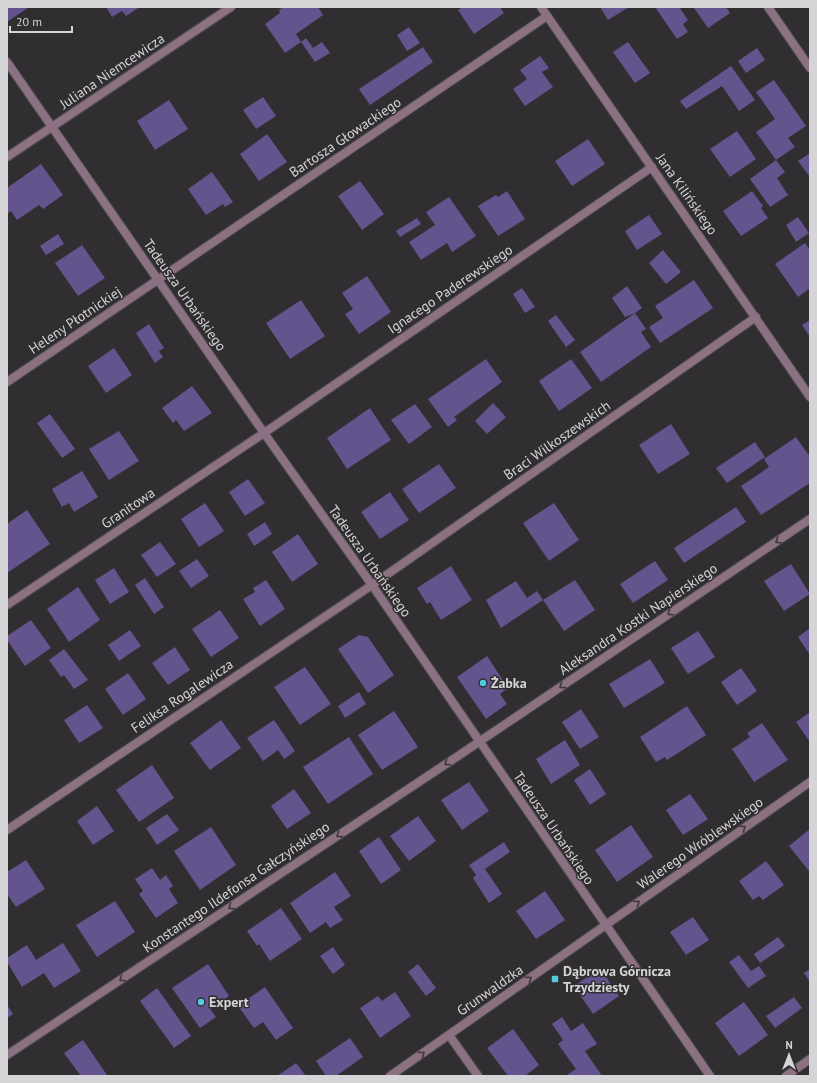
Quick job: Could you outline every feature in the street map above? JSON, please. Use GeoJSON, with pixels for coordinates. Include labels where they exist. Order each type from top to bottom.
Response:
{"type":"FeatureCollection","features":[{"type":"Feature","properties":{"kind":"street","name":"Juliana Niemcewicza"},"geometry":{"type":"LineString","coordinates":[[7,157],[231,7]]}},
{"type":"Feature","properties":{"kind":"street","name":"Jana Kilińskiego"},"geometry":{"type":"LineString","coordinates":[[541,7],[810,397]]}},
{"type":"Feature","properties":{"kind":"street"},"geometry":{"type":"LineString","coordinates":[[768,7],[810,68]]}},
{"type":"Feature","properties":{"kind":"street","name":"Bartosza Głowackiego"},"geometry":{"type":"LineString","coordinates":[[158,280],[547,16]]}},
{"type":"Feature","properties":{"kind":"street","name":"Tadeusza Urbańskiego"},"geometry":{"type":"LineString","coordinates":[[7,62],[264,433],[372,585],[710,1076]]}},
{"type":"Feature","properties":{"kind":"street","name":"Ignacego Paderewskiego"},"geometry":{"type":"LineString","coordinates":[[264,433],[652,166]]}},
{"type":"Feature","properties":{"kind":"street","name":"Heleny Płotnickiej"},"geometry":{"type":"LineString","coordinates":[[7,382],[158,280]]}},
{"type":"Feature","properties":{"kind":"street","name":"Braci Wilkoszewskich"},"geometry":{"type":"LineString","coordinates":[[372,585],[756,317]]}},
{"type":"Feature","properties":{"kind":"street","name":"Granitowa"},"geometry":{"type":"LineString","coordinates":[[7,605],[264,433]]}},
{"type":"Feature","properties":{"kind":"street","name":"Aleksandra Kostki Napierskiego"},"geometry":{"type":"LineString","coordinates":[[480,741],[810,519]]}},
{"type":"Feature","properties":{"kind":"street","name":"Feliksa Rogalewicza"},"geometry":{"type":"LineString","coordinates":[[7,830],[372,585]]}},
{"type":"Feature","properties":{"kind":"street","name":"Konstantego Ildefonsa Gałczyńskiego"},"geometry":{"type":"LineString","coordinates":[[7,1055],[480,741]]}},
{"type":"Feature","properties":{"kind":"street","name":"Walerego Wróblewskiego"},"geometry":{"type":"LineString","coordinates":[[605,925],[810,782]]}},
{"type":"Feature","properties":{"kind":"street","name":"Grunwaldzka"},"geometry":{"type":"LineString","coordinates":[[390,1076],[605,925]]}},
{"type":"Feature","properties":{"kind":"street"},"geometry":{"type":"LineString","coordinates":[[449,1035],[478,1076]]}},
{"type":"Feature","properties":{"kind":"street"},"geometry":{"type":"LineString","coordinates":[[786,1076],[810,1059]]}},
{"type":"Feature","properties":{"kind":"building"},"geometry":{"type":"Polygon","coordinates":[[[7,7],[29,7],[7,22],[7,7]]]}},
{"type":"Feature","properties":{"kind":"building"},"geometry":{"type":"Polygon","coordinates":[[[106,7],[140,7],[126,16],[122,11],[112,17],[106,7]]]}},
{"type":"Feature","properties":{"kind":"building"},"geometry":{"type":"Polygon","coordinates":[[[283,7],[318,7],[323,15],[296,34],[301,42],[285,53],[265,24],[280,13],[279,10],[283,7]]]}},
{"type":"Feature","properties":{"kind":"building"},"geometry":{"type":"Polygon","coordinates":[[[463,7],[500,7],[504,13],[474,34],[458,10],[463,7]]]}},
{"type":"Feature","properties":{"kind":"building"},"geometry":{"type":"Polygon","coordinates":[[[600,7],[629,7],[608,20],[600,7]]]}},
{"type":"Feature","properties":{"kind":"building"},"geometry":{"type":"Polygon","coordinates":[[[655,7],[679,7],[688,20],[683,24],[688,32],[677,39],[655,7]]]}},
{"type":"Feature","properties":{"kind":"building"},"geometry":{"type":"Polygon","coordinates":[[[726,7],[730,13],[708,28],[694,8],[726,7]]]}},
{"type":"Feature","properties":{"kind":"building"},"geometry":{"type":"Polygon","coordinates":[[[409,27],[420,43],[407,51],[397,35],[409,27]]]}},
{"type":"Feature","properties":{"kind":"building"},"geometry":{"type":"Polygon","coordinates":[[[306,38],[313,48],[322,42],[330,53],[315,62],[301,42],[306,38]]]}},
{"type":"Feature","properties":{"kind":"building"},"geometry":{"type":"Polygon","coordinates":[[[628,42],[650,73],[635,83],[613,52],[628,42]]]}},
{"type":"Feature","properties":{"kind":"building"},"geometry":{"type":"Polygon","coordinates":[[[423,47],[433,62],[370,105],[359,89],[423,47]]]}},
{"type":"Feature","properties":{"kind":"building"},"geometry":{"type":"Polygon","coordinates":[[[757,48],[765,60],[746,73],[738,61],[757,48]]]}},
{"type":"Feature","properties":{"kind":"building"},"geometry":{"type":"Polygon","coordinates":[[[540,56],[549,68],[542,72],[553,87],[525,106],[513,89],[527,79],[520,70],[540,56]]]}},
{"type":"Feature","properties":{"kind":"building"},"geometry":{"type":"Polygon","coordinates":[[[731,66],[755,100],[739,111],[722,86],[686,109],[680,101],[731,66]]]}},
{"type":"Feature","properties":{"kind":"building"},"geometry":{"type":"Polygon","coordinates":[[[774,80],[806,126],[788,138],[795,147],[776,160],[756,132],[775,119],[756,92],[774,80]]]}},
{"type":"Feature","properties":{"kind":"building"},"geometry":{"type":"Polygon","coordinates":[[[263,97],[276,116],[256,129],[243,110],[263,97]]]}},
{"type":"Feature","properties":{"kind":"building"},"geometry":{"type":"Polygon","coordinates":[[[169,100],[188,129],[155,150],[137,121],[169,100]]]}},
{"type":"Feature","properties":{"kind":"building"},"geometry":{"type":"Polygon","coordinates":[[[737,131],[756,159],[730,177],[710,149],[737,131]]]}},
{"type":"Feature","properties":{"kind":"building"},"geometry":{"type":"Polygon","coordinates":[[[267,134],[287,162],[259,181],[240,154],[267,134]]]}},
{"type":"Feature","properties":{"kind":"building"},"geometry":{"type":"Polygon","coordinates":[[[588,139],[605,164],[572,186],[555,161],[588,139]]]}},
{"type":"Feature","properties":{"kind":"building"},"geometry":{"type":"Polygon","coordinates":[[[810,153],[810,177],[798,161],[810,153]]]}},
{"type":"Feature","properties":{"kind":"building"},"geometry":{"type":"Polygon","coordinates":[[[776,160],[785,172],[777,178],[788,195],[770,207],[750,179],[776,160]]]}},
{"type":"Feature","properties":{"kind":"building"},"geometry":{"type":"Polygon","coordinates":[[[41,164],[63,195],[43,209],[39,205],[17,220],[11,211],[7,214],[7,188],[41,164]]]}},
{"type":"Feature","properties":{"kind":"building"},"geometry":{"type":"Polygon","coordinates":[[[212,172],[233,202],[225,207],[223,204],[206,215],[188,189],[212,172]]]}},
{"type":"Feature","properties":{"kind":"building"},"geometry":{"type":"Polygon","coordinates":[[[360,181],[384,214],[362,230],[338,196],[360,181]]]}},
{"type":"Feature","properties":{"kind":"building"},"geometry":{"type":"Polygon","coordinates":[[[507,191],[525,219],[498,236],[478,206],[496,195],[498,197],[507,191]]]}},
{"type":"Feature","properties":{"kind":"building"},"geometry":{"type":"Polygon","coordinates":[[[752,191],[763,206],[761,208],[768,218],[741,236],[723,211],[752,191]]]}},
{"type":"Feature","properties":{"kind":"building"},"geometry":{"type":"Polygon","coordinates":[[[449,197],[476,236],[452,252],[447,243],[421,260],[409,242],[435,225],[426,212],[449,197]]]}},
{"type":"Feature","properties":{"kind":"building"},"geometry":{"type":"Polygon","coordinates":[[[649,215],[662,234],[637,250],[625,231],[649,215]]]}},
{"type":"Feature","properties":{"kind":"building"},"geometry":{"type":"Polygon","coordinates":[[[798,217],[809,233],[796,242],[786,225],[798,217]]]}},
{"type":"Feature","properties":{"kind":"building"},"geometry":{"type":"Polygon","coordinates":[[[417,218],[421,224],[400,237],[396,231],[417,218]]]}},
{"type":"Feature","properties":{"kind":"building"},"geometry":{"type":"Polygon","coordinates":[[[58,234],[64,244],[46,255],[40,246],[58,234]]]}},
{"type":"Feature","properties":{"kind":"building"},"geometry":{"type":"Polygon","coordinates":[[[805,243],[810,250],[810,288],[798,297],[775,264],[805,243]]]}},
{"type":"Feature","properties":{"kind":"building"},"geometry":{"type":"Polygon","coordinates":[[[82,245],[105,278],[78,296],[55,263],[82,245]]]}},
{"type":"Feature","properties":{"kind":"building"},"geometry":{"type":"Polygon","coordinates":[[[663,250],[681,272],[666,284],[649,263],[663,250]]]}},
{"type":"Feature","properties":{"kind":"building"},"geometry":{"type":"Polygon","coordinates":[[[367,276],[391,312],[359,334],[345,314],[353,309],[342,293],[367,276]]]}},
{"type":"Feature","properties":{"kind":"building"},"geometry":{"type":"Polygon","coordinates":[[[694,280],[713,308],[660,343],[649,327],[663,318],[655,306],[694,280]]]}},
{"type":"Feature","properties":{"kind":"building"},"geometry":{"type":"Polygon","coordinates":[[[627,286],[642,308],[625,317],[612,298],[627,286]]]}},
{"type":"Feature","properties":{"kind":"building"},"geometry":{"type":"Polygon","coordinates":[[[522,288],[535,307],[525,313],[513,294],[522,288]]]}},
{"type":"Feature","properties":{"kind":"building"},"geometry":{"type":"Polygon","coordinates":[[[301,300],[325,336],[290,359],[266,323],[301,300]]]}},
{"type":"Feature","properties":{"kind":"building"},"geometry":{"type":"Polygon","coordinates":[[[635,313],[646,329],[641,332],[651,347],[601,382],[580,352],[635,313]]]}},
{"type":"Feature","properties":{"kind":"building"},"geometry":{"type":"Polygon","coordinates":[[[556,315],[575,340],[566,347],[548,321],[556,315]]]}},
{"type":"Feature","properties":{"kind":"building"},"geometry":{"type":"Polygon","coordinates":[[[810,320],[810,337],[802,325],[810,320]]]}},
{"type":"Feature","properties":{"kind":"building"},"geometry":{"type":"Polygon","coordinates":[[[149,324],[164,348],[159,351],[163,357],[155,363],[136,333],[149,324]]]}},
{"type":"Feature","properties":{"kind":"building"},"geometry":{"type":"Polygon","coordinates":[[[114,348],[132,375],[106,393],[88,366],[114,348]]]}},
{"type":"Feature","properties":{"kind":"building"},"geometry":{"type":"Polygon","coordinates":[[[486,359],[502,382],[454,417],[457,420],[448,427],[428,399],[486,359]]]}},
{"type":"Feature","properties":{"kind":"building"},"geometry":{"type":"Polygon","coordinates":[[[571,359],[592,388],[559,411],[539,381],[571,359]]]}},
{"type":"Feature","properties":{"kind":"building"},"geometry":{"type":"Polygon","coordinates":[[[192,386],[212,413],[184,431],[176,420],[173,423],[162,408],[192,386]]]}},
{"type":"Feature","properties":{"kind":"building"},"geometry":{"type":"Polygon","coordinates":[[[493,403],[506,417],[487,434],[475,421],[493,403]]]}},
{"type":"Feature","properties":{"kind":"building"},"geometry":{"type":"Polygon","coordinates":[[[415,404],[432,427],[409,444],[391,420],[415,404]]]}},
{"type":"Feature","properties":{"kind":"building"},"geometry":{"type":"Polygon","coordinates":[[[370,408],[391,440],[347,469],[327,438],[370,408]]]}},
{"type":"Feature","properties":{"kind":"building"},"geometry":{"type":"Polygon","coordinates":[[[50,414],[75,449],[62,458],[37,423],[50,414]]]}},
{"type":"Feature","properties":{"kind":"building"},"geometry":{"type":"Polygon","coordinates":[[[671,424],[690,454],[658,474],[639,445],[671,424]]]}},
{"type":"Feature","properties":{"kind":"building"},"geometry":{"type":"Polygon","coordinates":[[[119,431],[139,461],[109,480],[89,449],[119,431]]]}},
{"type":"Feature","properties":{"kind":"building"},"geometry":{"type":"Polygon","coordinates":[[[796,437],[810,457],[810,483],[761,515],[741,486],[769,467],[764,459],[796,437]]]}},
{"type":"Feature","properties":{"kind":"building"},"geometry":{"type":"Polygon","coordinates":[[[755,442],[765,457],[727,483],[716,468],[755,442]]]}},
{"type":"Feature","properties":{"kind":"building"},"geometry":{"type":"Polygon","coordinates":[[[439,464],[456,488],[419,513],[402,489],[439,464]]]}},
{"type":"Feature","properties":{"kind":"building"},"geometry":{"type":"Polygon","coordinates":[[[82,471],[98,497],[74,512],[69,503],[62,507],[52,489],[82,471]]]}},
{"type":"Feature","properties":{"kind":"building"},"geometry":{"type":"Polygon","coordinates":[[[248,479],[265,503],[245,516],[229,492],[248,479]]]}},
{"type":"Feature","properties":{"kind":"building"},"geometry":{"type":"Polygon","coordinates":[[[390,492],[409,520],[380,539],[361,512],[390,492]]]}},
{"type":"Feature","properties":{"kind":"building"},"geometry":{"type":"Polygon","coordinates":[[[205,503],[224,531],[199,547],[181,519],[205,503]]]}},
{"type":"Feature","properties":{"kind":"building"},"geometry":{"type":"Polygon","coordinates":[[[554,503],[579,540],[549,561],[523,523],[554,503]]]}},
{"type":"Feature","properties":{"kind":"building"},"geometry":{"type":"Polygon","coordinates":[[[736,507],[746,522],[684,563],[674,548],[736,507]]]}},
{"type":"Feature","properties":{"kind":"building"},"geometry":{"type":"Polygon","coordinates":[[[27,510],[50,544],[7,573],[7,524],[27,510]]]}},
{"type":"Feature","properties":{"kind":"building"},"geometry":{"type":"Polygon","coordinates":[[[265,522],[272,534],[254,546],[247,534],[265,522]]]}},
{"type":"Feature","properties":{"kind":"building"},"geometry":{"type":"Polygon","coordinates":[[[298,534],[318,564],[292,582],[272,552],[298,534]]]}},
{"type":"Feature","properties":{"kind":"building"},"geometry":{"type":"Polygon","coordinates":[[[160,542],[176,564],[157,577],[141,555],[160,542]]]}},
{"type":"Feature","properties":{"kind":"building"},"geometry":{"type":"Polygon","coordinates":[[[197,559],[209,576],[191,588],[179,571],[197,559]]]}},
{"type":"Feature","properties":{"kind":"building"},"geometry":{"type":"Polygon","coordinates":[[[655,561],[668,580],[633,603],[620,584],[655,561]]]}},
{"type":"Feature","properties":{"kind":"building"},"geometry":{"type":"Polygon","coordinates":[[[791,564],[810,594],[784,611],[764,581],[791,564]]]}},
{"type":"Feature","properties":{"kind":"building"},"geometry":{"type":"Polygon","coordinates":[[[451,566],[472,600],[441,620],[430,602],[427,604],[417,588],[451,566]]]}},
{"type":"Feature","properties":{"kind":"building"},"geometry":{"type":"Polygon","coordinates":[[[114,568],[129,592],[110,604],[95,580],[114,568]]]}},
{"type":"Feature","properties":{"kind":"building"},"geometry":{"type":"Polygon","coordinates":[[[145,578],[164,607],[154,614],[135,585],[145,578]]]}},
{"type":"Feature","properties":{"kind":"building"},"geometry":{"type":"Polygon","coordinates":[[[266,580],[285,609],[260,626],[243,599],[255,592],[253,588],[266,580]]]}},
{"type":"Feature","properties":{"kind":"building"},"geometry":{"type":"Polygon","coordinates":[[[575,580],[595,610],[564,631],[543,600],[575,580]]]}},
{"type":"Feature","properties":{"kind":"building"},"geometry":{"type":"Polygon","coordinates":[[[516,581],[527,598],[537,591],[543,600],[501,628],[486,600],[516,581]]]}},
{"type":"Feature","properties":{"kind":"building"},"geometry":{"type":"Polygon","coordinates":[[[78,587],[100,620],[69,642],[47,609],[78,587]]]}},
{"type":"Feature","properties":{"kind":"building"},"geometry":{"type":"Polygon","coordinates":[[[220,610],[239,638],[211,657],[192,629],[220,610]]]}},
{"type":"Feature","properties":{"kind":"building"},"geometry":{"type":"Polygon","coordinates":[[[31,620],[51,648],[25,666],[7,640],[7,636],[31,620]]]}},
{"type":"Feature","properties":{"kind":"building"},"geometry":{"type":"Polygon","coordinates":[[[810,628],[810,655],[798,637],[810,628]]]}},
{"type":"Feature","properties":{"kind":"building"},"geometry":{"type":"Polygon","coordinates":[[[130,630],[141,646],[119,661],[108,645],[130,630]]]}},
{"type":"Feature","properties":{"kind":"building"},"geometry":{"type":"Polygon","coordinates":[[[698,631],[715,657],[688,674],[671,648],[698,631]]]}},
{"type":"Feature","properties":{"kind":"building"},"geometry":{"type":"Polygon","coordinates":[[[359,635],[368,637],[394,675],[368,693],[338,649],[359,635]]]}},
{"type":"Feature","properties":{"kind":"building"},"geometry":{"type":"Polygon","coordinates":[[[175,647],[190,670],[168,685],[152,663],[175,647]]]}},
{"type":"Feature","properties":{"kind":"building"},"geometry":{"type":"Polygon","coordinates":[[[64,649],[88,680],[74,689],[64,675],[61,677],[49,660],[64,649]]]}},
{"type":"Feature","properties":{"kind":"building","name":"Żabka"},"geometry":{"type":"Polygon","coordinates":[[[487,656],[508,688],[500,694],[507,704],[486,719],[457,677],[487,656]]]}},
{"type":"Feature","properties":{"kind":"building"},"geometry":{"type":"Polygon","coordinates":[[[650,659],[665,683],[624,708],[609,684],[650,659]]]}},
{"type":"Feature","properties":{"kind":"building"},"geometry":{"type":"Polygon","coordinates":[[[305,667],[331,704],[300,725],[274,687],[305,667]]]}},
{"type":"Feature","properties":{"kind":"building"},"geometry":{"type":"Polygon","coordinates":[[[741,668],[757,691],[737,705],[721,682],[741,668]]]}},
{"type":"Feature","properties":{"kind":"building"},"geometry":{"type":"Polygon","coordinates":[[[128,673],[146,699],[123,715],[105,689],[128,673]]]}},
{"type":"Feature","properties":{"kind":"building"},"geometry":{"type":"Polygon","coordinates":[[[359,692],[366,704],[345,718],[338,706],[359,692]]]}},
{"type":"Feature","properties":{"kind":"building"},"geometry":{"type":"Polygon","coordinates":[[[87,705],[103,728],[79,743],[64,720],[87,705]]]}},
{"type":"Feature","properties":{"kind":"building"},"geometry":{"type":"Polygon","coordinates":[[[687,706],[706,735],[667,760],[665,757],[656,762],[640,737],[687,706]]]}},
{"type":"Feature","properties":{"kind":"building"},"geometry":{"type":"Polygon","coordinates":[[[581,709],[599,737],[580,749],[562,722],[581,709]]]}},
{"type":"Feature","properties":{"kind":"building"},"geometry":{"type":"Polygon","coordinates":[[[394,711],[418,747],[382,770],[358,735],[394,711]]]}},
{"type":"Feature","properties":{"kind":"building"},"geometry":{"type":"Polygon","coordinates":[[[810,712],[810,742],[796,722],[810,712]]]}},
{"type":"Feature","properties":{"kind":"building"},"geometry":{"type":"Polygon","coordinates":[[[221,720],[241,748],[210,770],[190,743],[221,720]]]}},
{"type":"Feature","properties":{"kind":"building"},"geometry":{"type":"Polygon","coordinates":[[[274,720],[295,751],[284,759],[278,750],[263,761],[247,738],[274,720]]]}},
{"type":"Feature","properties":{"kind":"building"},"geometry":{"type":"Polygon","coordinates":[[[762,723],[788,760],[754,782],[732,749],[750,737],[747,733],[762,723]]]}},
{"type":"Feature","properties":{"kind":"building"},"geometry":{"type":"Polygon","coordinates":[[[349,737],[373,774],[328,804],[303,767],[349,737]]]}},
{"type":"Feature","properties":{"kind":"building"},"geometry":{"type":"Polygon","coordinates":[[[565,740],[580,765],[551,784],[536,759],[565,740]]]}},
{"type":"Feature","properties":{"kind":"building"},"geometry":{"type":"Polygon","coordinates":[[[152,765],[174,798],[139,822],[116,790],[152,765]]]}},
{"type":"Feature","properties":{"kind":"building"},"geometry":{"type":"Polygon","coordinates":[[[590,769],[606,794],[590,805],[574,780],[590,769]]]}},
{"type":"Feature","properties":{"kind":"building"},"geometry":{"type":"Polygon","coordinates":[[[469,782],[489,811],[462,830],[441,800],[469,782]]]}},
{"type":"Feature","properties":{"kind":"building"},"geometry":{"type":"Polygon","coordinates":[[[294,789],[311,813],[287,829],[271,806],[294,789]]]}},
{"type":"Feature","properties":{"kind":"building"},"geometry":{"type":"Polygon","coordinates":[[[690,794],[708,819],[683,835],[666,810],[690,794]]]}},
{"type":"Feature","properties":{"kind":"building"},"geometry":{"type":"Polygon","coordinates":[[[97,806],[114,831],[93,845],[77,821],[97,806]]]}},
{"type":"Feature","properties":{"kind":"building"},"geometry":{"type":"Polygon","coordinates":[[[167,814],[179,830],[157,845],[146,828],[167,814]]]}},
{"type":"Feature","properties":{"kind":"building"},"geometry":{"type":"Polygon","coordinates":[[[418,816],[436,841],[409,861],[390,836],[418,816]]]}},
{"type":"Feature","properties":{"kind":"building"},"geometry":{"type":"Polygon","coordinates":[[[631,825],[653,857],[617,882],[595,850],[631,825]]]}},
{"type":"Feature","properties":{"kind":"building"},"geometry":{"type":"Polygon","coordinates":[[[211,827],[236,865],[200,890],[174,851],[211,827]]]}},
{"type":"Feature","properties":{"kind":"building"},"geometry":{"type":"Polygon","coordinates":[[[810,829],[810,869],[809,871],[789,846],[810,829]]]}},
{"type":"Feature","properties":{"kind":"building"},"geometry":{"type":"Polygon","coordinates":[[[379,837],[401,870],[381,884],[359,851],[379,837]]]}},
{"type":"Feature","properties":{"kind":"building"},"geometry":{"type":"Polygon","coordinates":[[[504,842],[510,852],[485,869],[502,894],[489,903],[473,878],[476,875],[469,865],[504,842]]]}},
{"type":"Feature","properties":{"kind":"building"},"geometry":{"type":"Polygon","coordinates":[[[26,860],[45,889],[16,907],[7,894],[7,872],[26,860]]]}},
{"type":"Feature","properties":{"kind":"building"},"geometry":{"type":"Polygon","coordinates":[[[766,861],[784,885],[763,900],[759,896],[753,900],[739,881],[766,861]]]}},
{"type":"Feature","properties":{"kind":"building"},"geometry":{"type":"Polygon","coordinates":[[[152,868],[160,880],[166,875],[173,886],[169,889],[178,903],[156,918],[139,894],[143,891],[135,879],[152,868]]]}},
{"type":"Feature","properties":{"kind":"building"},"geometry":{"type":"Polygon","coordinates":[[[335,872],[351,896],[334,907],[343,920],[330,928],[326,922],[310,933],[290,903],[335,872]]]}},
{"type":"Feature","properties":{"kind":"building"},"geometry":{"type":"Polygon","coordinates":[[[545,891],[565,920],[536,939],[516,911],[545,891]]]}},
{"type":"Feature","properties":{"kind":"building"},"geometry":{"type":"Polygon","coordinates":[[[115,901],[135,932],[97,957],[76,925],[115,901]]]}},
{"type":"Feature","properties":{"kind":"building"},"geometry":{"type":"Polygon","coordinates":[[[281,908],[302,939],[270,961],[259,944],[257,946],[247,931],[281,908]]]}},
{"type":"Feature","properties":{"kind":"building"},"geometry":{"type":"Polygon","coordinates":[[[693,917],[709,940],[686,955],[670,932],[693,917]]]}},
{"type":"Feature","properties":{"kind":"building"},"geometry":{"type":"Polygon","coordinates":[[[778,937],[785,946],[760,963],[754,954],[778,937]]]}},
{"type":"Feature","properties":{"kind":"building"},"geometry":{"type":"Polygon","coordinates":[[[63,943],[81,971],[54,988],[44,973],[22,987],[7,962],[7,958],[27,945],[36,960],[63,943]]]}},
{"type":"Feature","properties":{"kind":"building"},"geometry":{"type":"Polygon","coordinates":[[[333,947],[345,965],[333,974],[320,956],[333,947]]]}},
{"type":"Feature","properties":{"kind":"building"},"geometry":{"type":"Polygon","coordinates":[[[739,955],[751,971],[759,966],[766,976],[748,988],[729,962],[739,955]]]}},
{"type":"Feature","properties":{"kind":"building","name":"Expert"},"geometry":{"type":"Polygon","coordinates":[[[208,964],[229,996],[210,1009],[216,1017],[200,1028],[172,988],[208,964]]]}},
{"type":"Feature","properties":{"kind":"building"},"geometry":{"type":"Polygon","coordinates":[[[418,964],[436,988],[426,996],[408,972],[418,964]]]}},
{"type":"Feature","properties":{"kind":"building"},"geometry":{"type":"Polygon","coordinates":[[[600,968],[619,996],[593,1014],[574,986],[600,968]]]}},
{"type":"Feature","properties":{"kind":"building"},"geometry":{"type":"Polygon","coordinates":[[[810,969],[810,982],[804,973],[810,969]]]}},
{"type":"Feature","properties":{"kind":"building"},"geometry":{"type":"Polygon","coordinates":[[[265,987],[293,1028],[276,1040],[263,1022],[254,1028],[238,1006],[265,987]]]}},
{"type":"Feature","properties":{"kind":"building"},"geometry":{"type":"Polygon","coordinates":[[[157,988],[191,1036],[174,1048],[140,1001],[157,988]]]}},
{"type":"Feature","properties":{"kind":"building"},"geometry":{"type":"Polygon","coordinates":[[[395,992],[411,1016],[380,1038],[360,1008],[378,996],[382,1001],[395,992]]]}},
{"type":"Feature","properties":{"kind":"building"},"geometry":{"type":"Polygon","coordinates":[[[794,997],[802,1008],[775,1028],[766,1016],[794,997]]]}},
{"type":"Feature","properties":{"kind":"building"},"geometry":{"type":"Polygon","coordinates":[[[744,1002],[768,1035],[739,1056],[715,1023],[744,1002]]]}},
{"type":"Feature","properties":{"kind":"building"},"geometry":{"type":"Polygon","coordinates":[[[7,1005],[13,1014],[7,1018],[7,1005]]]}},
{"type":"Feature","properties":{"kind":"building"},"geometry":{"type":"Polygon","coordinates":[[[562,1017],[571,1031],[583,1023],[597,1044],[585,1051],[602,1076],[569,1076],[568,1074],[576,1069],[558,1044],[563,1040],[552,1024],[562,1017]]]}},
{"type":"Feature","properties":{"kind":"building"},"geometry":{"type":"Polygon","coordinates":[[[513,1029],[539,1065],[525,1076],[508,1076],[487,1048],[513,1029]]]}},
{"type":"Feature","properties":{"kind":"building"},"geometry":{"type":"Polygon","coordinates":[[[350,1038],[363,1057],[336,1076],[326,1076],[316,1061],[350,1038]]]}},
{"type":"Feature","properties":{"kind":"building"},"geometry":{"type":"Polygon","coordinates":[[[83,1040],[107,1075],[106,1076],[81,1076],[64,1053],[83,1040]]]}},
{"type":"Feature","properties":{"kind":"building"},"geometry":{"type":"Polygon","coordinates":[[[296,1063],[306,1076],[277,1076],[296,1063]]]}},
{"type":"Feature","properties":{"kind":"place","name":"Żabka"},"geometry":{"type":"Point","coordinates":[483,683]}},
{"type":"Feature","properties":{"kind":"place","name":"Dąbrowa Górnicza Trzydziesty"},"geometry":{"type":"Point","coordinates":[555,979]}},
{"type":"Feature","properties":{"kind":"place","name":"Expert"},"geometry":{"type":"Point","coordinates":[201,1002]}}]}
